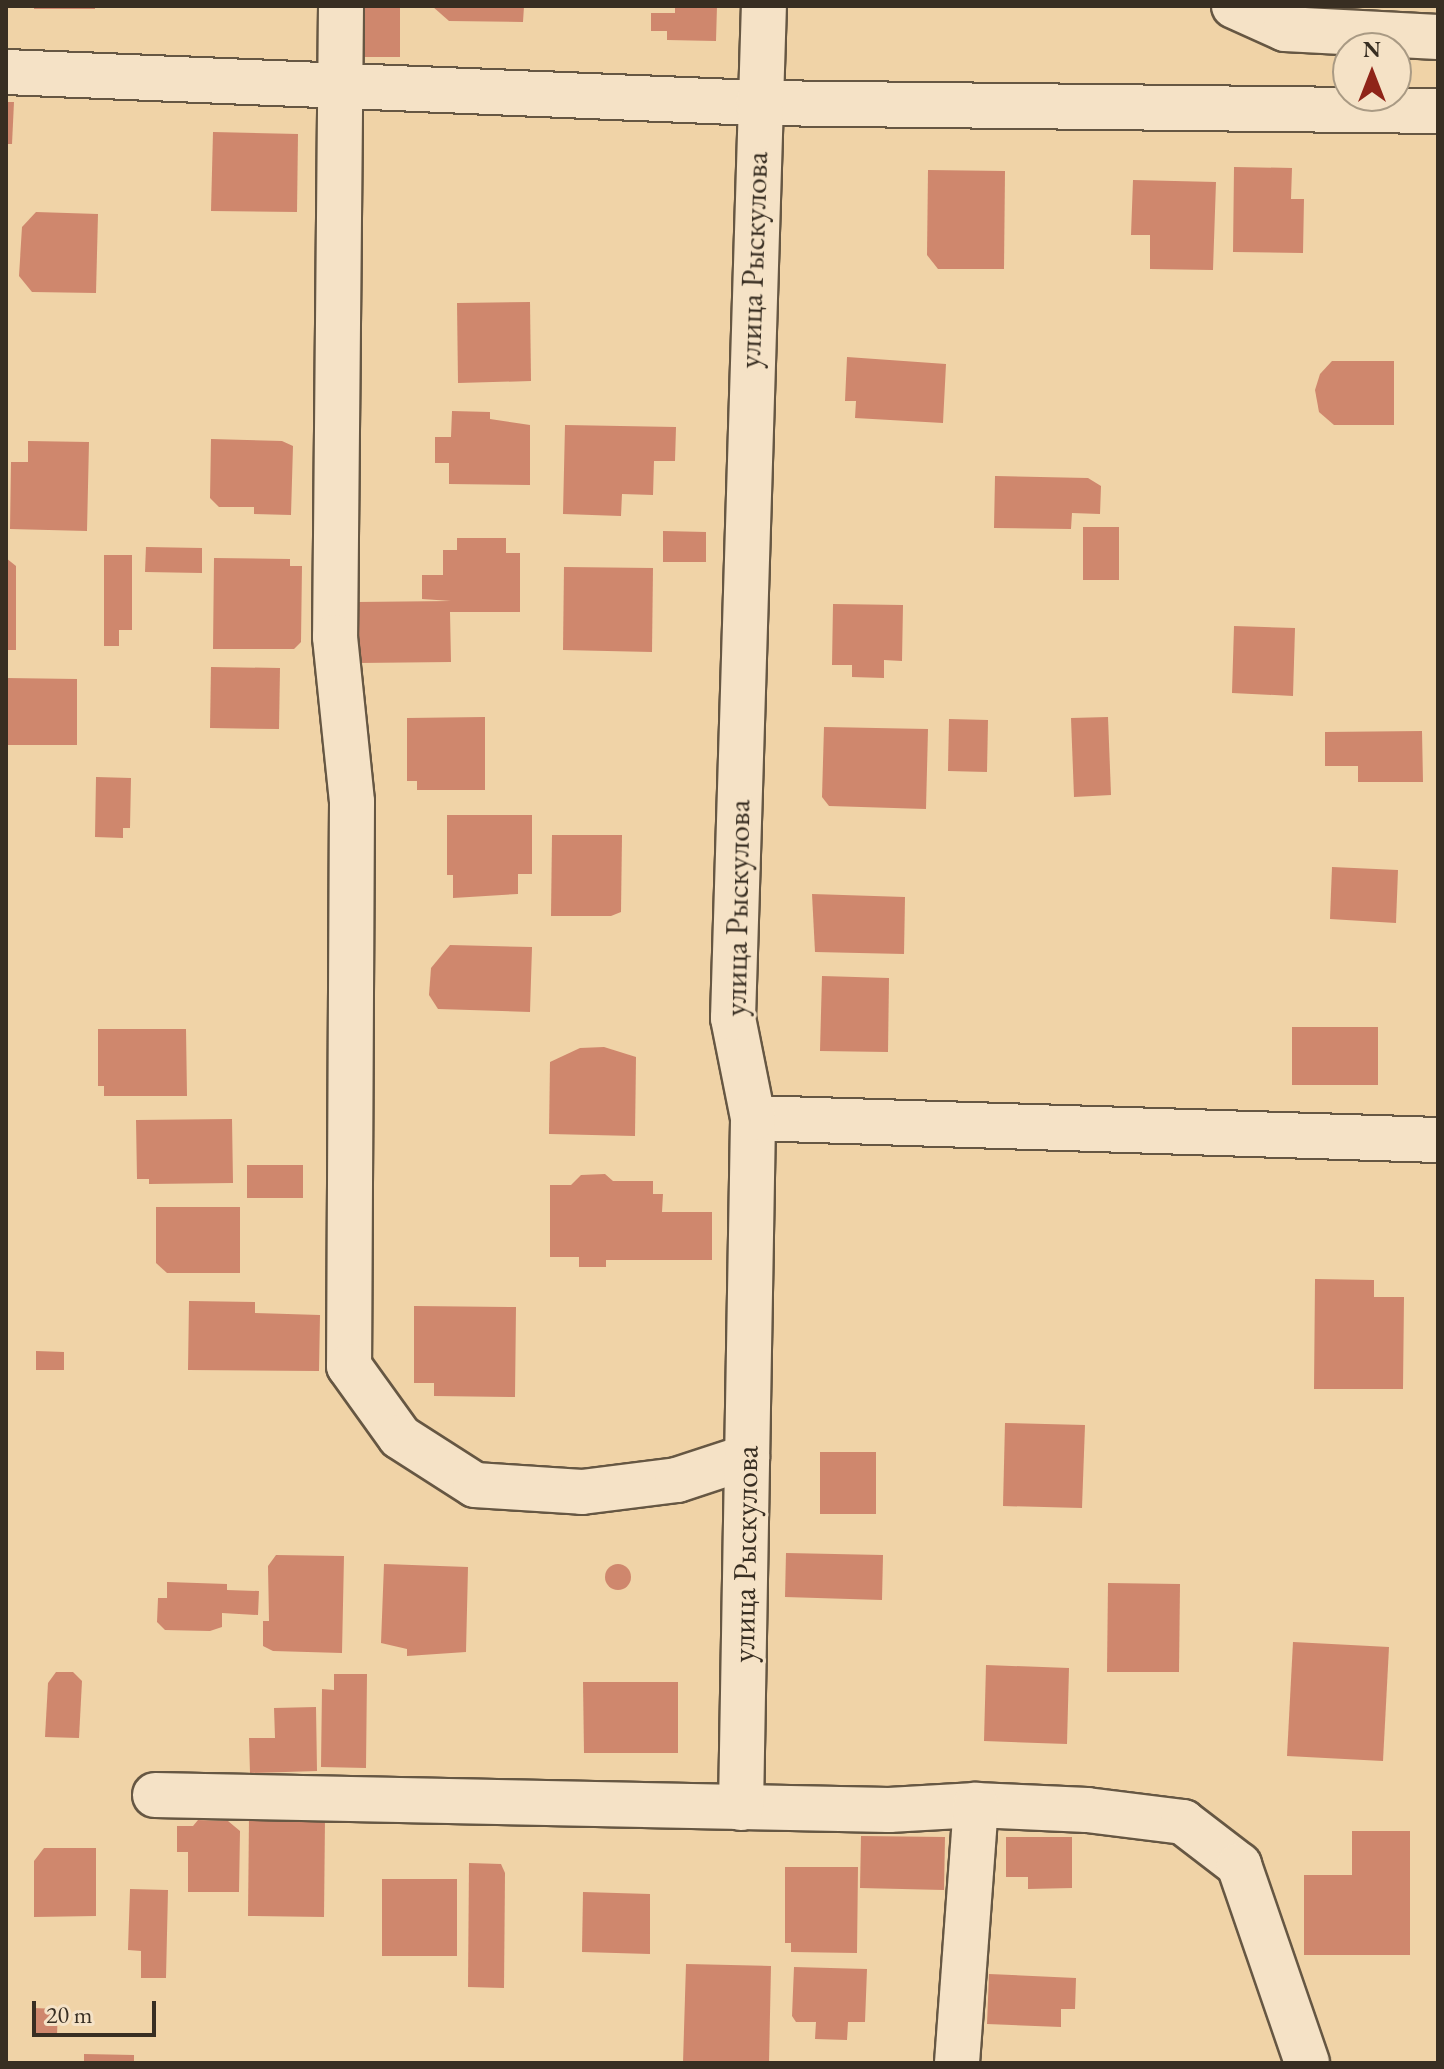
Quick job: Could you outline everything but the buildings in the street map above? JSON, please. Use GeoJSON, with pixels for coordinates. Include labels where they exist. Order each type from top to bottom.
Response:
{"type":"FeatureCollection","features":[{"type":"Feature","properties":{"kind":"street"},"geometry":{"type":"LineString","coordinates":[[341,6],[335,637],[352,802],[349,1366],[400,1437],[475,1485],[582,1492],[677,1480],[747,1457]]}},
{"type":"Feature","properties":{"kind":"street","name":"улица Рыскулова"},"geometry":{"type":"LineString","coordinates":[[741,1808],[753,1118],[733,1018],[758,103],[764,6]]}},
{"type":"Feature","properties":{"kind":"street"},"geometry":{"type":"LineString","coordinates":[[1234,6],[1285,29],[1438,37]]}},
{"type":"Feature","properties":{"kind":"street"},"geometry":{"type":"LineString","coordinates":[[6,72],[758,103],[1438,111]]}},
{"type":"Feature","properties":{"kind":"street"},"geometry":{"type":"LineString","coordinates":[[753,1118],[1438,1140]]}},
{"type":"Feature","properties":{"kind":"street"},"geometry":{"type":"LineString","coordinates":[[155,1795],[741,1808],[976,1805],[1087,1810],[1183,1822],[1239,1865],[1307,2063]]}},
{"type":"Feature","properties":{"kind":"street"},"geometry":{"type":"LineString","coordinates":[[957,2063],[976,1805]]}}]}
